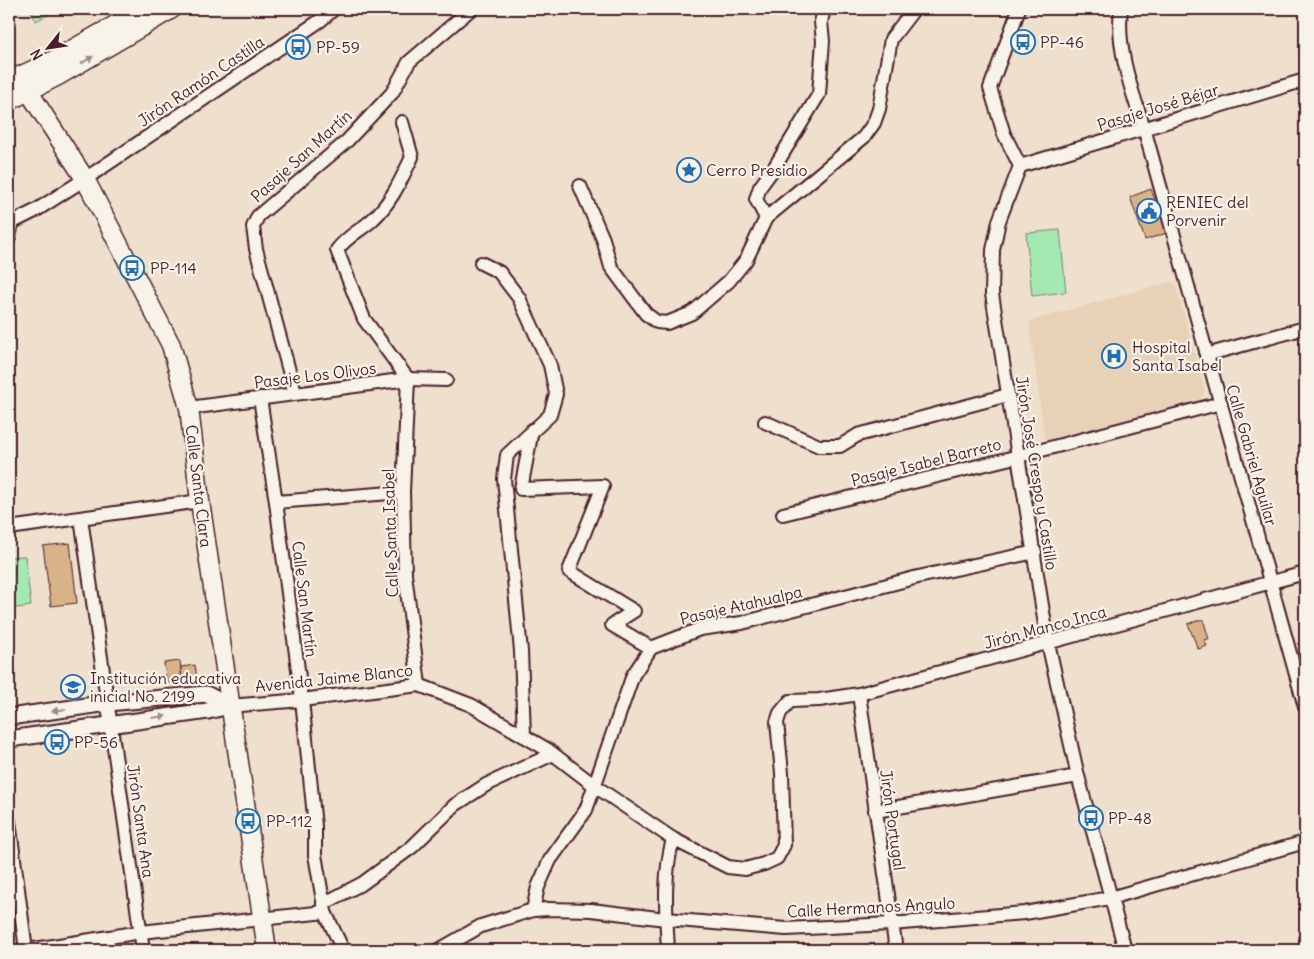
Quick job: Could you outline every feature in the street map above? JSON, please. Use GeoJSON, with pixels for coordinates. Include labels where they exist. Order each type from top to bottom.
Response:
{"type":"FeatureCollection","features":[{"type":"Feature","properties":{"kind":"main road"},"geometry":{"type":"LineString","coordinates":[[12,75],[143,9]]}},
{"type":"Feature","properties":{"kind":"main road"},"geometry":{"type":"LineString","coordinates":[[9,101],[29,92],[172,9]]}},
{"type":"Feature","properties":{"kind":"main road","name":"Calle Santa Clara"},"geometry":{"type":"LineString","coordinates":[[29,92],[85,178],[171,345],[189,408],[229,706],[267,950]]}},
{"type":"Feature","properties":{"kind":"street","name":"Jirón Ramón Castilla"},"geometry":{"type":"LineString","coordinates":[[10,224],[85,178],[321,20],[334,9]]}},
{"type":"Feature","properties":{"kind":"street","name":"Pasaje San Martín"},"geometry":{"type":"LineString","coordinates":[[296,393],[256,249],[253,227],[258,216],[347,141],[392,93],[409,62],[471,9]]}},
{"type":"Feature","properties":{"kind":"street"},"geometry":{"type":"LineString","coordinates":[[766,218],[756,199],[760,187],[774,168],[819,94],[823,41],[821,22],[824,9]]}},
{"type":"Feature","properties":{"kind":"street"},"geometry":{"type":"LineString","coordinates":[[580,186],[604,239],[611,267],[646,314],[657,322],[667,323],[692,313],[729,282],[746,260],[766,218],[864,137],[874,123],[879,109],[891,39],[914,9]]}},
{"type":"Feature","properties":{"kind":"street"},"geometry":{"type":"LineString","coordinates":[[1019,9],[990,88],[1004,134],[1020,166]]}},
{"type":"Feature","properties":{"kind":"street","name":"Calle Gabriel Aguilar"},"geometry":{"type":"LineString","coordinates":[[1120,9],[1119,25],[1130,85],[1144,128],[1305,707]]}},
{"type":"Feature","properties":{"kind":"street","name":"Calle Santa Clara"},"geometry":{"type":"LineString","coordinates":[[12,75],[29,92]]}},
{"type":"Feature","properties":{"kind":"street","name":"Pasaje José Béjar"},"geometry":{"type":"LineString","coordinates":[[1020,166],[1305,80]]}},
{"type":"Feature","properties":{"kind":"street"},"geometry":{"type":"LineString","coordinates":[[402,122],[412,157],[394,195],[372,220],[345,238],[337,250],[364,319],[408,380]]}},
{"type":"Feature","properties":{"kind":"street","name":"Jirón José Crespo y Castillo"},"geometry":{"type":"LineString","coordinates":[[1020,166],[998,221],[993,250],[992,294],[1035,552],[1048,643],[1078,776],[1125,950]]}},
{"type":"Feature","properties":{"kind":"street"},"geometry":{"type":"LineString","coordinates":[[9,238],[10,224]]}},
{"type":"Feature","properties":{"kind":"street"},"geometry":{"type":"LineString","coordinates":[[481,263],[500,272],[519,298],[550,365],[556,394],[550,415],[507,455],[504,479],[522,651],[524,736]]}},
{"type":"Feature","properties":{"kind":"street"},"geometry":{"type":"LineString","coordinates":[[1206,355],[1305,328]]}},
{"type":"Feature","properties":{"kind":"street","name":"Pasaje Los Olivos"},"geometry":{"type":"LineString","coordinates":[[189,408],[408,380],[446,380]]}},
{"type":"Feature","properties":{"kind":"street","name":"Calle Santa Isabel"},"geometry":{"type":"LineString","coordinates":[[408,380],[403,492],[405,574],[419,685]]}},
{"type":"Feature","properties":{"kind":"street"},"geometry":{"type":"LineString","coordinates":[[765,422],[819,446],[840,446],[858,435],[1008,396]]}},
{"type":"Feature","properties":{"kind":"street","name":"Calle San Martín"},"geometry":{"type":"LineString","coordinates":[[260,398],[276,502],[302,700],[315,826],[315,855],[324,908],[343,950]]}},
{"type":"Feature","properties":{"kind":"street","name":"Pasaje Isabel Barreto"},"geometry":{"type":"LineString","coordinates":[[783,514],[1019,456],[1221,403]]}},
{"type":"Feature","properties":{"kind":"street"},"geometry":{"type":"LineString","coordinates":[[532,430],[521,489],[603,486],[569,571],[634,611],[612,625],[651,648],[633,675],[586,810],[550,860],[538,887],[533,910]]}},
{"type":"Feature","properties":{"kind":"street"},"geometry":{"type":"LineString","coordinates":[[276,502],[403,492]]}},
{"type":"Feature","properties":{"kind":"street"},"geometry":{"type":"LineString","coordinates":[[9,528],[200,501]]}},
{"type":"Feature","properties":{"kind":"street","name":"Jirón Santa Ana"},"geometry":{"type":"LineString","coordinates":[[81,518],[143,950]]}},
{"type":"Feature","properties":{"kind":"street","name":"Pasaje Atahualpa"},"geometry":{"type":"LineString","coordinates":[[651,648],[700,629],[742,624],[918,577],[1035,552]]}},
{"type":"Feature","properties":{"kind":"street","name":"Jirón Manco Inca"},"geometry":{"type":"LineString","coordinates":[[790,701],[859,694],[1305,572]]}},
{"type":"Feature","properties":{"kind":"street","name":"Avenida Jaime Blanco"},"geometry":{"type":"LineString","coordinates":[[9,740],[111,723],[208,711],[229,706],[302,700],[419,685],[471,705],[524,736],[553,754],[595,786],[673,839],[728,867],[745,869],[764,864],[776,858],[784,845],[785,828],[777,722],[780,713],[790,701]]}},
{"type":"Feature","properties":{"kind":"street"},"geometry":{"type":"LineString","coordinates":[[9,717],[108,703],[206,694],[229,706]]}},
{"type":"Feature","properties":{"kind":"street","name":"Jirón Portugal"},"geometry":{"type":"LineString","coordinates":[[859,694],[896,950]]}},
{"type":"Feature","properties":{"kind":"street"},"geometry":{"type":"LineString","coordinates":[[9,821],[27,950],[140,932],[262,920],[324,908],[364,883],[412,847],[455,805],[486,785],[553,754]]}},
{"type":"Feature","properties":{"kind":"street"},"geometry":{"type":"LineString","coordinates":[[875,811],[1078,776]]}},
{"type":"Feature","properties":{"kind":"street"},"geometry":{"type":"LineString","coordinates":[[668,950],[666,919],[667,861],[673,839]]}},
{"type":"Feature","properties":{"kind":"street","name":"Calle Hermanos Angulo"},"geometry":{"type":"LineString","coordinates":[[439,950],[481,926],[533,910],[591,910],[666,919],[786,929],[891,924],[1025,913],[1110,898],[1305,842]]}},
{"type":"Feature","properties":{"kind":"shaded area","name":"Hospital Santa Isabel"},"geometry":{"type":"Polygon","coordinates":[[[1170,282],[1175,283],[1205,392],[1200,401],[1050,444],[1044,436],[1029,321],[1170,282]]]}},
{"type":"Feature","properties":{"kind":"green space"},"geometry":{"type":"Polygon","coordinates":[[[30,9],[59,9],[36,21],[30,9]]]}},
{"type":"Feature","properties":{"kind":"green space"},"geometry":{"type":"Polygon","coordinates":[[[1060,230],[1066,292],[1032,296],[1026,233],[1060,230]]]}},
{"type":"Feature","properties":{"kind":"green space"},"geometry":{"type":"Polygon","coordinates":[[[25,556],[31,606],[9,609],[9,557],[25,556]]]}},
{"type":"Feature","properties":{"kind":"building"},"geometry":{"type":"Polygon","coordinates":[[[1151,189],[1167,233],[1145,240],[1130,197],[1151,189]]]}},
{"type":"Feature","properties":{"kind":"building"},"geometry":{"type":"Polygon","coordinates":[[[70,543],[77,603],[51,606],[43,546],[70,543]]]}},
{"type":"Feature","properties":{"kind":"building"},"geometry":{"type":"Polygon","coordinates":[[[1203,619],[1209,639],[1204,640],[1207,646],[1198,649],[1188,624],[1203,619]]]}},
{"type":"Feature","properties":{"kind":"building"},"geometry":{"type":"Polygon","coordinates":[[[180,661],[182,681],[167,683],[164,663],[180,661]]]}},
{"type":"Feature","properties":{"kind":"building"},"geometry":{"type":"Polygon","coordinates":[[[195,665],[197,679],[182,681],[181,667],[195,665]]]}},
{"type":"Feature","properties":{"kind":"place","name":"PP-46"},"geometry":{"type":"Point","coordinates":[1023,42]}},
{"type":"Feature","properties":{"kind":"place","name":"PP-59"},"geometry":{"type":"Point","coordinates":[298,47]}},
{"type":"Feature","properties":{"kind":"place","name":"Cerro Presidio"},"geometry":{"type":"Point","coordinates":[689,170]}},
{"type":"Feature","properties":{"kind":"place","name":"RENIEC del Porvenir"},"geometry":{"type":"Point","coordinates":[1149,211]}},
{"type":"Feature","properties":{"kind":"place","name":"PP-114"},"geometry":{"type":"Point","coordinates":[132,268]}},
{"type":"Feature","properties":{"kind":"place","name":"Hospital Santa Isabel"},"geometry":{"type":"Point","coordinates":[1114,356]}},
{"type":"Feature","properties":{"kind":"place","name":"Institución educativa inicial No. 2199"},"geometry":{"type":"Point","coordinates":[73,687]}},
{"type":"Feature","properties":{"kind":"place","name":"PP-56"},"geometry":{"type":"Point","coordinates":[57,742]}},
{"type":"Feature","properties":{"kind":"place","name":"PP-48"},"geometry":{"type":"Point","coordinates":[1091,818]}},
{"type":"Feature","properties":{"kind":"place","name":"PP-112"},"geometry":{"type":"Point","coordinates":[248,821]}}]}
